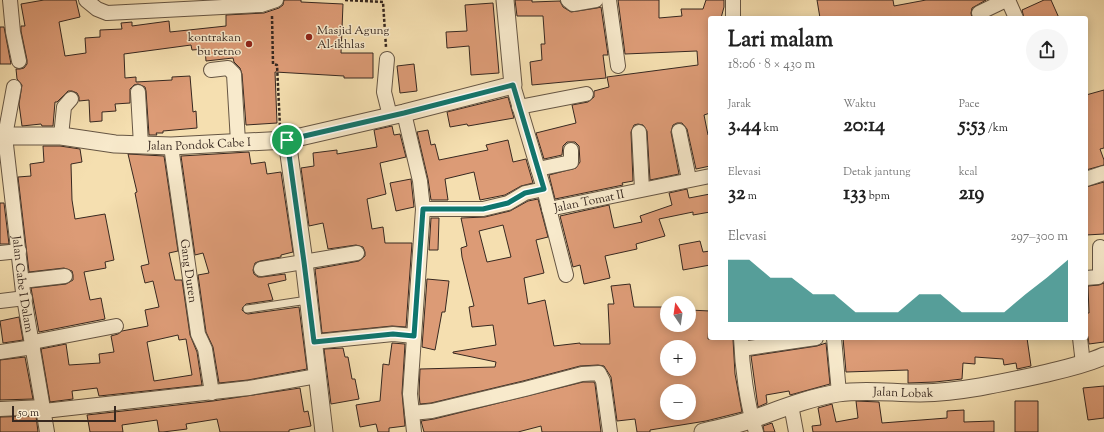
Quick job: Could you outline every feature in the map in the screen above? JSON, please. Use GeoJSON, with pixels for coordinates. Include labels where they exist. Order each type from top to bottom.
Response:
{"type":"FeatureCollection","features":[{"type":"Feature","properties":{"kind":"street"},"geometry":{"type":"LineString","coordinates":[[0,1],[11,0],[13,32],[19,61]]}},
{"type":"Feature","properties":{"kind":"street"},"geometry":{"type":"LineString","coordinates":[[86,0],[97,9],[107,13],[261,5],[274,1]]}},
{"type":"Feature","properties":{"kind":"street"},"geometry":{"type":"LineString","coordinates":[[505,0],[513,85]]}},
{"type":"Feature","properties":{"kind":"street"},"geometry":{"type":"LineString","coordinates":[[568,0],[573,4],[596,0]]}},
{"type":"Feature","properties":{"kind":"street"},"geometry":{"type":"LineString","coordinates":[[609,0],[618,66]]}},
{"type":"Feature","properties":{"kind":"street"},"geometry":{"type":"LineString","coordinates":[[733,0],[733,16]]}},
{"type":"Feature","properties":{"kind":"street"},"geometry":{"type":"LineString","coordinates":[[978,10],[1007,0],[1015,16]]}},
{"type":"Feature","properties":{"kind":"street"},"geometry":{"type":"LineString","coordinates":[[387,60],[384,92],[397,115],[420,181],[423,209],[410,394],[414,432]]}},
{"type":"Feature","properties":{"kind":"street"},"geometry":{"type":"LineString","coordinates":[[211,70],[228,68],[234,74],[238,142]]}},
{"type":"Feature","properties":{"kind":"street","name":"Jalan Tomat II"},"geometry":{"type":"LineString","coordinates":[[513,85],[549,209],[708,176]]}},
{"type":"Feature","properties":{"kind":"street","name":"Jalan Pondok Cabe I"},"geometry":{"type":"LineString","coordinates":[[3,136],[61,136],[115,144],[171,146],[238,142],[397,115],[513,85]]}},
{"type":"Feature","properties":{"kind":"street","name":"Jalan Cabe I Dalam"},"geometry":{"type":"LineString","coordinates":[[14,87],[3,136],[6,180],[19,251],[24,298],[47,432]]}},
{"type":"Feature","properties":{"kind":"street"},"geometry":{"type":"LineString","coordinates":[[138,92],[141,145]]}},
{"type":"Feature","properties":{"kind":"street"},"geometry":{"type":"LineString","coordinates":[[519,108],[586,94]]}},
{"type":"Feature","properties":{"kind":"street"},"geometry":{"type":"LineString","coordinates":[[61,136],[64,108],[70,99]]}},
{"type":"Feature","properties":{"kind":"street"},"geometry":{"type":"LineString","coordinates":[[679,131],[689,180]]}},
{"type":"Feature","properties":{"kind":"street"},"geometry":{"type":"LineString","coordinates":[[639,132],[642,189]]}},
{"type":"Feature","properties":{"kind":"street"},"geometry":{"type":"LineString","coordinates":[[284,134],[304,262],[324,432]]}},
{"type":"Feature","properties":{"kind":"street","name":"Gang Duren"},"geometry":{"type":"LineString","coordinates":[[171,146],[198,334],[205,349],[212,393]]}},
{"type":"Feature","properties":{"kind":"street"},"geometry":{"type":"LineString","coordinates":[[538,169],[571,162],[571,150]]}},
{"type":"Feature","properties":{"kind":"street"},"geometry":{"type":"LineString","coordinates":[[1088,177],[1104,173]]}},
{"type":"Feature","properties":{"kind":"street"},"geometry":{"type":"LineString","coordinates":[[1088,185],[1104,181]]}},
{"type":"Feature","properties":{"kind":"street"},"geometry":{"type":"LineString","coordinates":[[423,209],[483,209],[508,203],[525,193],[544,189]]}},
{"type":"Feature","properties":{"kind":"street"},"geometry":{"type":"LineString","coordinates":[[549,209],[566,275]]}},
{"type":"Feature","properties":{"kind":"street"},"geometry":{"type":"LineString","coordinates":[[1088,278],[1098,277],[1100,275],[1100,247]]}},
{"type":"Feature","properties":{"kind":"street"},"geometry":{"type":"LineString","coordinates":[[0,253],[19,251]]}},
{"type":"Feature","properties":{"kind":"street"},"geometry":{"type":"LineString","coordinates":[[261,269],[356,253]]}},
{"type":"Feature","properties":{"kind":"street"},"geometry":{"type":"LineString","coordinates":[[22,281],[65,276]]}},
{"type":"Feature","properties":{"kind":"street"},"geometry":{"type":"LineString","coordinates":[[0,301],[24,298]]}},
{"type":"Feature","properties":{"kind":"street"},"geometry":{"type":"LineString","coordinates":[[0,352],[116,326]]}},
{"type":"Feature","properties":{"kind":"street"},"geometry":{"type":"LineString","coordinates":[[314,342],[393,334],[414,336]]}},
{"type":"Feature","properties":{"kind":"street"},"geometry":{"type":"LineString","coordinates":[[754,426],[741,343],[786,340]]}},
{"type":"Feature","properties":{"kind":"street"},"geometry":{"type":"LineString","coordinates":[[834,340],[839,393]]}},
{"type":"Feature","properties":{"kind":"street"},"geometry":{"type":"LineString","coordinates":[[1080,340],[1083,364]]}},
{"type":"Feature","properties":{"kind":"street","name":"Jalan Lobak"},"geometry":{"type":"LineString","coordinates":[[703,432],[754,426],[791,405],[839,393],[952,391],[993,385],[1083,364],[1104,356]]}},
{"type":"Feature","properties":{"kind":"street"},"geometry":{"type":"LineString","coordinates":[[412,413],[432,411],[582,374],[598,373],[603,381],[610,432]]}},
{"type":"Feature","properties":{"kind":"street"},"geometry":{"type":"LineString","coordinates":[[0,409],[44,409],[212,393],[318,376]]}},
{"type":"Feature","properties":{"kind":"street"},"geometry":{"type":"LineString","coordinates":[[791,405],[796,432]]}},
{"type":"Feature","properties":{"kind":"lane"},"geometry":{"type":"LineString","coordinates":[[246,309],[301,301],[308,302]]}},
{"type":"Feature","properties":{"kind":"path"},"geometry":{"type":"LineString","coordinates":[[344,0],[383,2],[387,60]]}},
{"type":"Feature","properties":{"kind":"path"},"geometry":{"type":"LineString","coordinates":[[274,1],[273,64],[277,65],[284,134]]}},
{"type":"Feature","properties":{"kind":"building"},"geometry":{"type":"Polygon","coordinates":[[[44,0],[76,0],[80,17],[59,22],[65,56],[86,53],[85,38],[100,37],[100,30],[122,29],[121,23],[132,22],[132,26],[169,21],[170,32],[226,26],[226,15],[264,13],[279,8],[283,5],[284,0],[343,4],[341,53],[373,53],[373,78],[344,78],[344,76],[275,72],[277,123],[246,125],[242,74],[233,58],[206,61],[205,49],[192,50],[191,45],[124,54],[125,78],[136,77],[136,82],[172,80],[172,77],[190,76],[193,112],[196,111],[197,128],[163,131],[163,133],[156,133],[157,135],[149,135],[146,91],[145,87],[138,84],[134,85],[130,89],[130,103],[115,104],[116,111],[102,112],[102,121],[90,122],[89,100],[79,101],[77,93],[68,91],[57,102],[55,102],[53,126],[42,126],[41,124],[22,126],[19,104],[22,85],[17,79],[16,69],[24,68],[27,64],[27,60],[21,31],[21,26],[25,26],[21,4],[44,0]]]}},
{"type":"Feature","properties":{"kind":"building"},"geometry":{"type":"Polygon","coordinates":[[[515,0],[532,0],[532,2],[560,1],[563,7],[571,12],[601,7],[608,55],[603,55],[606,78],[532,85],[530,62],[542,60],[541,44],[545,44],[543,16],[517,16],[515,0]]]}},
{"type":"Feature","properties":{"kind":"building"},"geometry":{"type":"Polygon","coordinates":[[[618,0],[659,0],[659,18],[682,16],[681,9],[703,9],[706,0],[724,0],[722,16],[708,16],[708,114],[704,115],[708,135],[708,166],[696,169],[687,129],[682,123],[677,123],[673,125],[671,132],[679,174],[650,180],[647,131],[643,125],[638,124],[634,125],[631,132],[633,181],[622,183],[623,185],[555,199],[549,175],[576,168],[580,162],[579,146],[575,142],[567,142],[563,146],[562,155],[544,159],[536,133],[576,123],[572,105],[588,102],[594,97],[594,91],[609,87],[607,77],[698,65],[697,51],[625,54],[618,0]]]}},
{"type":"Feature","properties":{"kind":"building"},"geometry":{"type":"Polygon","coordinates":[[[817,0],[893,0],[894,6],[926,0],[986,0],[972,8],[972,16],[820,16],[817,0]]]}},
{"type":"Feature","properties":{"kind":"building"},"geometry":{"type":"Polygon","coordinates":[[[1044,0],[1051,0],[1058,16],[1024,16],[1022,10],[1044,0]]]}},
{"type":"Feature","properties":{"kind":"building"},"geometry":{"type":"Polygon","coordinates":[[[493,3],[499,73],[471,75],[469,46],[447,48],[446,32],[467,31],[465,5],[493,3]]]}},
{"type":"Feature","properties":{"kind":"building"},"geometry":{"type":"Polygon","coordinates":[[[0,27],[4,27],[11,64],[0,64],[0,27]]]}},
{"type":"Feature","properties":{"kind":"building"},"geometry":{"type":"Polygon","coordinates":[[[414,64],[417,91],[400,93],[397,66],[414,64]]]}},
{"type":"Feature","properties":{"kind":"building"},"geometry":{"type":"Polygon","coordinates":[[[1104,90],[1104,148],[1100,149],[1104,160],[1104,165],[1088,169],[1088,94],[1104,90]]]}},
{"type":"Feature","properties":{"kind":"building"},"geometry":{"type":"Polygon","coordinates":[[[508,97],[514,118],[468,126],[467,124],[450,127],[447,112],[508,97]]]}},
{"type":"Feature","properties":{"kind":"building"},"geometry":{"type":"Polygon","coordinates":[[[392,126],[394,135],[400,134],[406,157],[380,163],[386,194],[367,199],[372,229],[383,227],[385,243],[412,243],[406,327],[392,326],[322,333],[315,269],[359,261],[365,256],[365,252],[363,247],[356,245],[328,249],[323,223],[309,226],[301,168],[314,166],[313,153],[337,150],[337,154],[377,147],[374,130],[392,126]]]}},
{"type":"Feature","properties":{"kind":"building"},"geometry":{"type":"Polygon","coordinates":[[[428,130],[431,145],[435,144],[439,160],[488,150],[486,145],[508,140],[513,162],[526,159],[533,183],[521,186],[505,195],[480,200],[474,172],[445,179],[448,200],[431,200],[428,179],[417,132],[428,130]]]}},
{"type":"Feature","properties":{"kind":"building"},"geometry":{"type":"Polygon","coordinates":[[[43,146],[60,146],[80,149],[82,162],[71,164],[72,200],[75,219],[105,214],[114,260],[105,262],[106,268],[84,272],[90,300],[101,298],[105,319],[39,332],[31,288],[66,284],[73,280],[72,271],[64,268],[29,272],[18,177],[31,176],[30,164],[44,162],[43,146]]]}},
{"type":"Feature","properties":{"kind":"building"},"geometry":{"type":"Polygon","coordinates":[[[249,152],[251,164],[265,162],[267,174],[281,172],[293,252],[281,255],[281,257],[255,263],[253,270],[254,274],[258,277],[285,274],[286,280],[268,284],[273,300],[246,304],[242,310],[248,314],[299,307],[307,369],[248,380],[219,383],[213,347],[206,332],[198,275],[209,273],[203,253],[195,255],[181,156],[249,152]]]}},
{"type":"Feature","properties":{"kind":"building"},"geometry":{"type":"Polygon","coordinates":[[[128,154],[164,156],[178,251],[169,253],[175,280],[182,280],[190,335],[197,352],[202,385],[99,396],[97,388],[72,391],[73,399],[50,402],[41,349],[66,344],[69,365],[100,363],[99,354],[114,352],[111,336],[122,331],[148,326],[145,310],[159,307],[153,281],[145,283],[141,266],[149,264],[135,193],[137,192],[128,154]],[[178,335],[147,342],[154,381],[192,375],[186,339],[179,340],[178,335]]]}},
{"type":"Feature","properties":{"kind":"building"},"geometry":{"type":"Polygon","coordinates":[[[411,179],[414,207],[396,211],[390,183],[411,179]]]}},
{"type":"Feature","properties":{"kind":"building"},"geometry":{"type":"Polygon","coordinates":[[[1104,182],[1104,234],[1088,235],[1088,186],[1104,182]]]}},
{"type":"Feature","properties":{"kind":"building"},"geometry":{"type":"Polygon","coordinates":[[[687,189],[689,198],[708,194],[708,212],[693,215],[693,212],[659,219],[665,236],[636,244],[637,249],[605,256],[610,278],[584,284],[580,265],[573,267],[560,216],[609,205],[614,228],[642,222],[640,216],[672,205],[669,193],[687,189]]]}},
{"type":"Feature","properties":{"kind":"building"},"geometry":{"type":"Polygon","coordinates":[[[538,199],[548,237],[536,240],[544,273],[524,278],[528,304],[545,300],[554,346],[580,343],[610,344],[608,304],[614,304],[611,286],[630,284],[634,307],[660,307],[660,332],[696,332],[696,310],[708,311],[708,340],[733,340],[735,374],[742,412],[706,421],[650,430],[650,432],[637,432],[635,419],[617,421],[611,377],[604,366],[598,365],[580,366],[431,403],[420,404],[420,369],[495,367],[496,362],[453,353],[496,345],[493,325],[472,327],[469,307],[474,306],[461,248],[467,246],[461,218],[485,217],[510,211],[528,201],[538,199]],[[503,225],[479,231],[487,262],[511,257],[503,225]]]}},
{"type":"Feature","properties":{"kind":"building"},"geometry":{"type":"Polygon","coordinates":[[[0,203],[4,203],[9,244],[0,244],[0,203]]]}},
{"type":"Feature","properties":{"kind":"building"},"geometry":{"type":"Polygon","coordinates":[[[431,218],[439,218],[438,250],[429,250],[431,218]]]}},
{"type":"Feature","properties":{"kind":"building"},"geometry":{"type":"Polygon","coordinates":[[[700,241],[703,252],[708,251],[708,265],[683,270],[679,245],[700,241]]]}},
{"type":"Feature","properties":{"kind":"building"},"geometry":{"type":"Polygon","coordinates":[[[427,279],[449,281],[445,312],[442,312],[435,350],[422,347],[427,279]]]}},
{"type":"Feature","properties":{"kind":"building"},"geometry":{"type":"Polygon","coordinates":[[[1104,283],[1104,342],[1089,344],[1088,286],[1104,283]]]}},
{"type":"Feature","properties":{"kind":"building"},"geometry":{"type":"Polygon","coordinates":[[[19,317],[23,340],[3,343],[0,321],[19,317]]]}},
{"type":"Feature","properties":{"kind":"building"},"geometry":{"type":"Polygon","coordinates":[[[843,340],[1027,340],[1031,366],[1017,369],[1016,363],[1004,365],[1003,359],[975,357],[975,364],[963,363],[962,379],[908,383],[908,370],[846,372],[843,340]]]}},
{"type":"Feature","properties":{"kind":"building"},"geometry":{"type":"Polygon","coordinates":[[[392,343],[405,344],[402,393],[405,426],[389,428],[389,432],[378,432],[376,424],[360,427],[356,405],[380,401],[383,364],[389,365],[392,343]]]}},
{"type":"Feature","properties":{"kind":"building"},"geometry":{"type":"Polygon","coordinates":[[[826,343],[830,384],[790,395],[789,391],[766,395],[767,403],[758,407],[751,356],[817,346],[826,343]]]}},
{"type":"Feature","properties":{"kind":"building"},"geometry":{"type":"Polygon","coordinates":[[[343,348],[345,357],[348,357],[352,379],[355,379],[359,399],[331,404],[324,349],[343,348]]]}},
{"type":"Feature","properties":{"kind":"building"},"geometry":{"type":"Polygon","coordinates":[[[25,357],[33,399],[0,400],[0,360],[25,357]]]}},
{"type":"Feature","properties":{"kind":"building"},"geometry":{"type":"Polygon","coordinates":[[[583,382],[594,382],[595,384],[601,432],[542,432],[541,426],[518,432],[424,432],[421,421],[583,382]]]}},
{"type":"Feature","properties":{"kind":"building"},"geometry":{"type":"Polygon","coordinates":[[[1104,386],[1104,418],[1088,420],[1083,388],[1104,386]]]}},
{"type":"Feature","properties":{"kind":"building"},"geometry":{"type":"Polygon","coordinates":[[[300,388],[304,412],[308,411],[311,426],[289,430],[289,432],[220,432],[217,419],[186,424],[187,429],[163,432],[159,432],[157,420],[122,425],[123,432],[90,432],[87,415],[213,401],[300,388]]]}},
{"type":"Feature","properties":{"kind":"building"},"geometry":{"type":"Polygon","coordinates":[[[856,401],[879,402],[882,423],[947,418],[947,411],[964,410],[964,422],[994,421],[994,432],[813,432],[812,426],[821,425],[818,408],[832,404],[836,422],[858,418],[856,401]]]}},
{"type":"Feature","properties":{"kind":"building"},"geometry":{"type":"Polygon","coordinates":[[[1015,401],[1038,401],[1038,432],[1015,432],[1015,401]]]}},
{"type":"Feature","properties":{"kind":"building"},"geometry":{"type":"Polygon","coordinates":[[[36,416],[38,432],[0,432],[0,417],[36,416]]]}},
{"type":"Feature","properties":{"kind":"building"},"geometry":{"type":"Polygon","coordinates":[[[772,423],[775,432],[764,432],[763,426],[772,423]]]}},
{"type":"Feature","properties":{"kind":"place","name":"Masjid Agung Al-ikhlas"},"geometry":{"type":"Point","coordinates":[309,37]}},
{"type":"Feature","properties":{"kind":"place","name":"kontrakan bu retno"},"geometry":{"type":"Point","coordinates":[249,44]}},
{"type":"Feature","properties":{"kind":"route"},"geometry":{"type":"LineString","coordinates":[[513,85],[544,189],[525,193],[508,203],[483,209],[423,209],[414,336],[393,334],[314,342],[287,140],[404,113],[513,85]]}}]}
